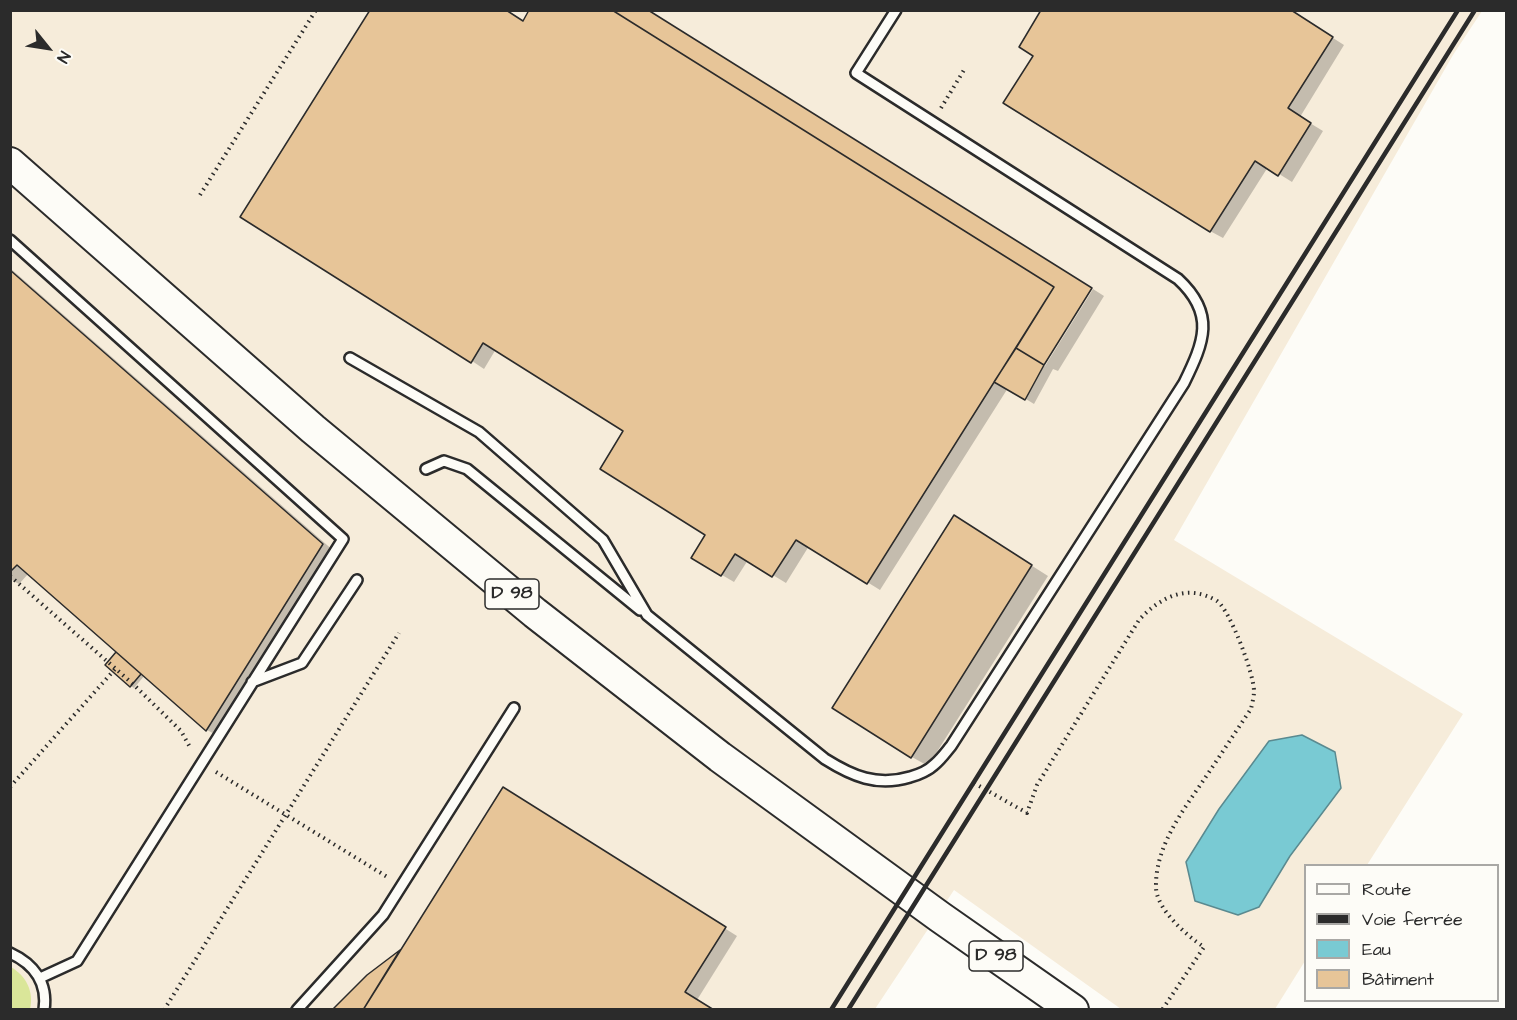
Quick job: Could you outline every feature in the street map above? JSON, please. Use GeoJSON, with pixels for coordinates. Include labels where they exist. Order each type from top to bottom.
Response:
{"type":"FeatureCollection","features":[{"type":"Feature","properties":{"kind":"main road","name":"D 98"},"geometry":{"type":"LineString","coordinates":[[10,163],[314,429],[535,613],[720,757],[940,917],[1073,1010]]}},
{"type":"Feature","properties":{"kind":"lane"},"geometry":{"type":"LineString","coordinates":[[426,469],[444,461],[467,469],[825,759],[848,773],[868,780],[884,782],[916,776],[935,765],[951,746],[1184,383],[1199,352],[1204,335],[1199,305],[1191,291],[1178,279],[856,73],[896,10]]}},
{"type":"Feature","properties":{"kind":"lane"},"geometry":{"type":"LineString","coordinates":[[10,177],[40,190]]}},
{"type":"Feature","properties":{"kind":"lane"},"geometry":{"type":"LineString","coordinates":[[10,240],[343,539],[76,961],[40,978]]}},
{"type":"Feature","properties":{"kind":"lane"},"geometry":{"type":"LineString","coordinates":[[350,358],[479,432],[603,540],[647,615]]}},
{"type":"Feature","properties":{"kind":"lane"},"geometry":{"type":"LineString","coordinates":[[252,682],[302,663],[357,580]]}},
{"type":"Feature","properties":{"kind":"lane"},"geometry":{"type":"LineString","coordinates":[[297,1010],[383,915],[514,708]]}},
{"type":"Feature","properties":{"kind":"lane"},"geometry":{"type":"LineString","coordinates":[[10,953],[22,958],[33,967],[40,978],[44,989],[44,1010]]}},
{"type":"Feature","properties":{"kind":"path"},"geometry":{"type":"LineString","coordinates":[[200,195],[316,10]]}},
{"type":"Feature","properties":{"kind":"path"},"geometry":{"type":"LineString","coordinates":[[933,121],[964,70]]}},
{"type":"Feature","properties":{"kind":"path"},"geometry":{"type":"LineString","coordinates":[[974,783],[1027,813],[1037,785],[1139,620],[1154,604],[1172,596],[1193,591],[1219,602],[1244,648],[1254,690],[1251,709],[1178,819],[1161,853],[1155,889],[1164,909],[1186,935],[1204,947],[1162,1010]]}},
{"type":"Feature","properties":{"kind":"path"},"geometry":{"type":"LineString","coordinates":[[164,1010],[399,633]]}},
{"type":"Feature","properties":{"kind":"path"},"geometry":{"type":"LineString","coordinates":[[10,787],[116,668]]}},
{"type":"Feature","properties":{"kind":"shaded area"},"geometry":{"type":"Polygon","coordinates":[[[10,11],[1482,11],[1453,55],[1174,540],[1463,714],[1368,864],[1304,864],[1304,963],[1275,1009],[1121,1009],[954,890],[875,1009],[11,1009],[10,11]]]}},
{"type":"Feature","properties":{"kind":"green space"},"geometry":{"type":"Polygon","coordinates":[[[11,967],[25,979],[28,985],[31,996],[30,1009],[11,1009],[11,967]]]}},
{"type":"Feature","properties":{"kind":"water"},"geometry":{"type":"Polygon","coordinates":[[[1302,735],[1335,752],[1341,788],[1290,856],[1259,907],[1238,915],[1195,901],[1186,862],[1219,809],[1269,741],[1302,735]]]}},
{"type":"Feature","properties":{"kind":"building"},"geometry":{"type":"Polygon","coordinates":[[[370,10],[506,10],[523,21],[529,10],[612,10],[1054,287],[867,584],[796,540],[772,577],[735,554],[721,576],[691,558],[705,535],[600,469],[623,431],[483,343],[471,363],[240,217],[370,10]]]}},
{"type":"Feature","properties":{"kind":"building"},"geometry":{"type":"Polygon","coordinates":[[[612,10],[648,10],[1092,288],[1044,365],[1016,348],[1054,287],[612,10]]]}},
{"type":"Feature","properties":{"kind":"building"},"geometry":{"type":"Polygon","coordinates":[[[1041,10],[1291,10],[1333,37],[1288,108],[1311,123],[1278,176],[1255,161],[1210,232],[1003,103],[1033,56],[1019,47],[1041,10]]]}},
{"type":"Feature","properties":{"kind":"building"},"geometry":{"type":"Polygon","coordinates":[[[10,270],[323,544],[206,731],[17,565],[10,572],[10,270]]]}},
{"type":"Feature","properties":{"kind":"building"},"geometry":{"type":"Polygon","coordinates":[[[1016,348],[1044,365],[1025,400],[994,382],[1016,348]]]}},
{"type":"Feature","properties":{"kind":"building"},"geometry":{"type":"Polygon","coordinates":[[[954,515],[1032,565],[911,758],[832,708],[954,515]]]}},
{"type":"Feature","properties":{"kind":"building"},"geometry":{"type":"Polygon","coordinates":[[[116,652],[141,674],[130,687],[105,665],[116,652]]]}},
{"type":"Feature","properties":{"kind":"building"},"geometry":{"type":"Polygon","coordinates":[[[503,787],[726,927],[685,992],[714,1010],[363,1010],[503,787]]]}},
{"type":"Feature","properties":{"kind":"building"},"geometry":{"type":"Polygon","coordinates":[[[400,950],[363,1010],[332,1010],[367,975],[400,950]]]}},
{"type":"Feature","properties":{"kind":"railway"},"geometry":{"type":"LineString","coordinates":[[831,1010],[1458,10]]}},
{"type":"Feature","properties":{"kind":"railway"},"geometry":{"type":"LineString","coordinates":[[848,1010],[1475,10]]}}]}
